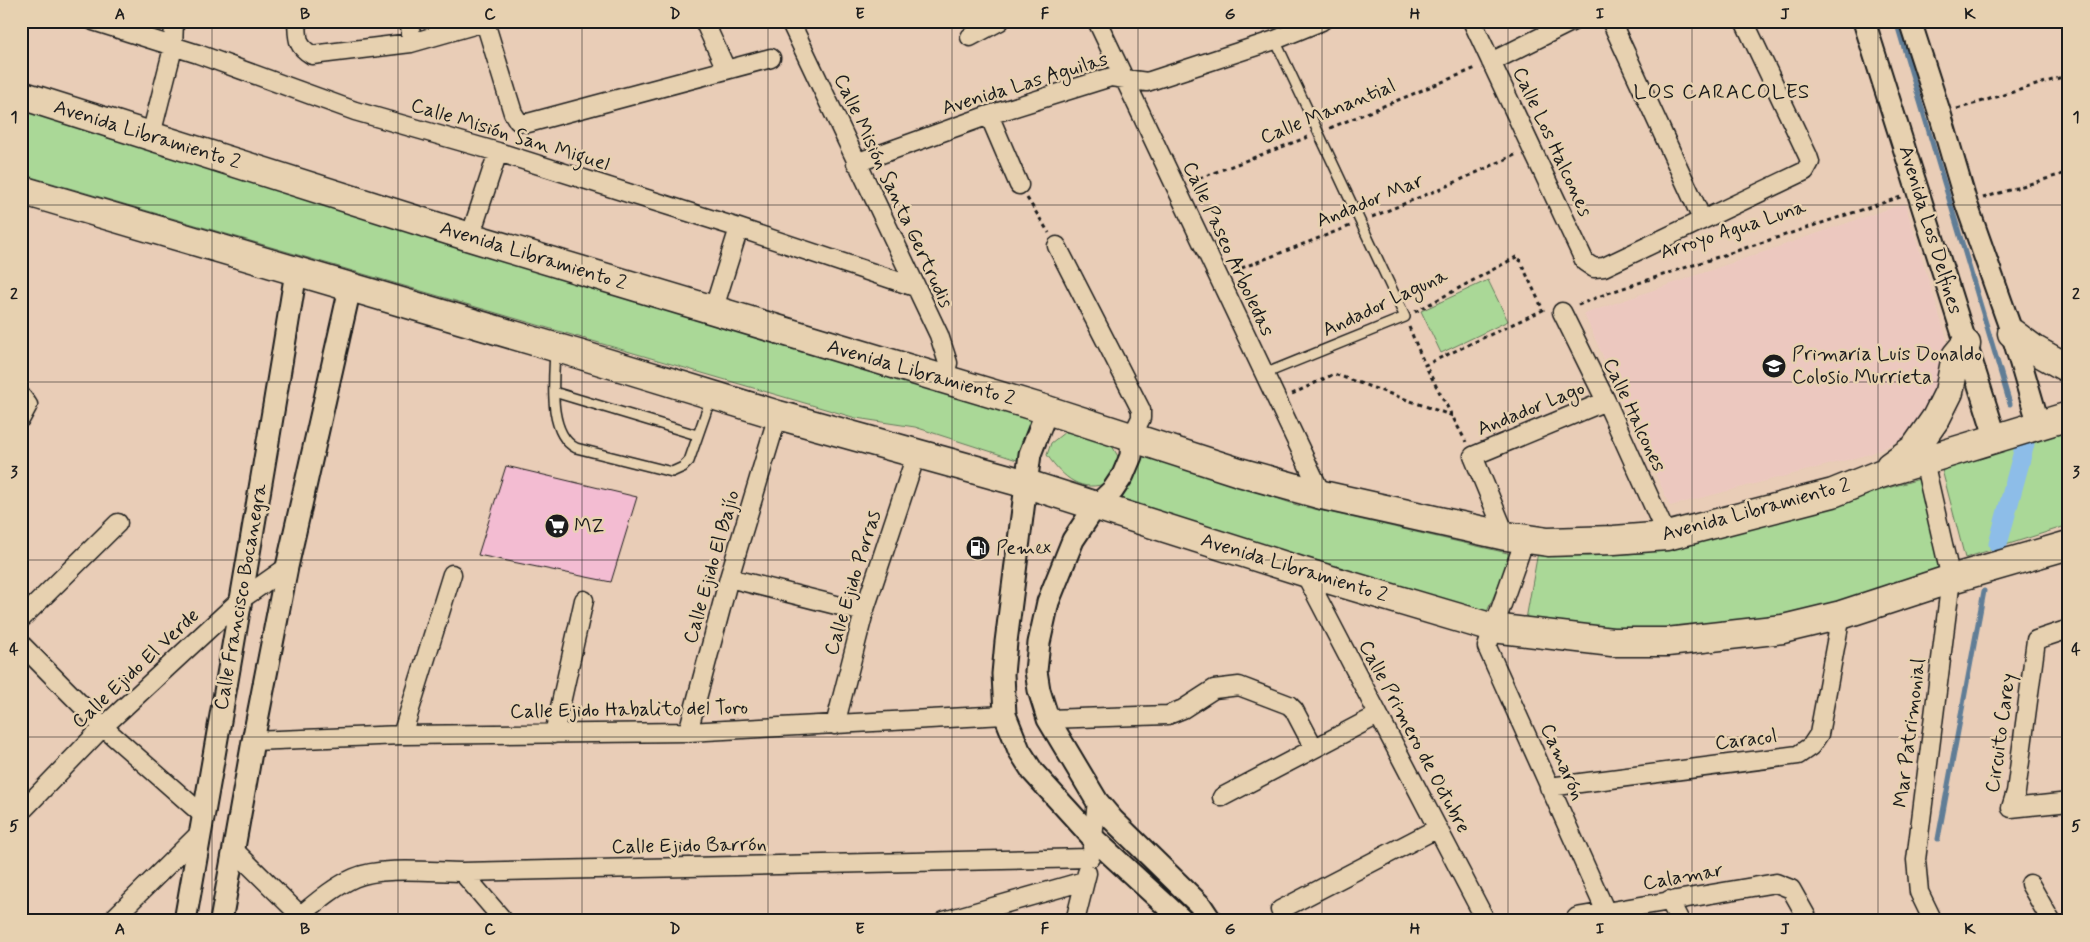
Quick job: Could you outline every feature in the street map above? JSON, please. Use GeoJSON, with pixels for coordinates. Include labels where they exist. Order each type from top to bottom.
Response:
{"type":"FeatureCollection","features":[{"type":"Feature","properties":{"kind":"main road","name":"Avenida Libramiento 2"},"geometry":{"type":"LineString","coordinates":[[21,95],[470,237],[1047,410],[1239,472],[1322,495],[1515,537],[1548,542],[1667,536],[1833,493],[1880,474],[2069,416]]}},
{"type":"Feature","properties":{"kind":"main road","name":"Avenida Libramiento 2"},"geometry":{"type":"LineString","coordinates":[[21,190],[778,415],[1026,484],[1304,572],[1493,628],[1612,642],[1668,642],[1783,629],[1841,615],[1951,579],[2069,545]]}},
{"type":"Feature","properties":{"kind":"main road"},"geometry":{"type":"LineString","coordinates":[[2012,333],[2035,350],[2069,369]]}},
{"type":"Feature","properties":{"kind":"main road"},"geometry":{"type":"LineString","coordinates":[[1880,474],[1915,448],[1936,418],[1949,392],[1956,356],[1966,344]]}},
{"type":"Feature","properties":{"kind":"street","name":"Calle Misión San Miguel"},"geometry":{"type":"LineString","coordinates":[[92,21],[173,48],[198,54],[355,111],[498,152],[738,228],[915,287]]}},
{"type":"Feature","properties":{"kind":"street"},"geometry":{"type":"LineString","coordinates":[[150,135],[173,48],[174,21]]}},
{"type":"Feature","properties":{"kind":"street"},"geometry":{"type":"LineString","coordinates":[[297,21],[299,42],[302,50],[312,55],[411,43],[486,22],[514,113],[518,121],[528,123],[771,58]]}},
{"type":"Feature","properties":{"kind":"street"},"geometry":{"type":"LineString","coordinates":[[410,21],[411,43]]}},
{"type":"Feature","properties":{"kind":"street"},"geometry":{"type":"LineString","coordinates":[[704,21],[726,69]]}},
{"type":"Feature","properties":{"kind":"street","name":"Calle Misión Santa Gertrudis"},"geometry":{"type":"LineString","coordinates":[[790,21],[939,335],[948,362],[944,380]]}},
{"type":"Feature","properties":{"kind":"street"},"geometry":{"type":"LineString","coordinates":[[970,37],[1000,21]]}},
{"type":"Feature","properties":{"kind":"street","name":"Calle Paseo Arboledas"},"geometry":{"type":"LineString","coordinates":[[1097,21],[1322,495]]}},
{"type":"Feature","properties":{"kind":"street","name":"Avenida Las Aguilas"},"geometry":{"type":"LineString","coordinates":[[856,163],[989,115],[1111,77],[1147,82],[1275,40],[1322,21]]}},
{"type":"Feature","properties":{"kind":"street","name":"Calle Los Halcones"},"geometry":{"type":"LineString","coordinates":[[1472,21],[1585,262],[1594,268],[1604,267]]}},
{"type":"Feature","properties":{"kind":"street"},"geometry":{"type":"LineString","coordinates":[[1491,62],[1573,21]]}},
{"type":"Feature","properties":{"kind":"street"},"geometry":{"type":"LineString","coordinates":[[1611,21],[1702,219]]}},
{"type":"Feature","properties":{"kind":"street","name":"Arroyo Agua Luna"},"geometry":{"type":"LineString","coordinates":[[1604,267],[1806,171],[1810,162],[1744,21]]}},
{"type":"Feature","properties":{"kind":"street","name":"Avenida Los Delfines"},"geometry":{"type":"LineString","coordinates":[[1864,21],[1996,439]]}},
{"type":"Feature","properties":{"kind":"street"},"geometry":{"type":"LineString","coordinates":[[1910,21],[1966,203],[2012,333],[2039,426]]}},
{"type":"Feature","properties":{"kind":"street"},"geometry":{"type":"LineString","coordinates":[[989,115],[1019,185]]}},
{"type":"Feature","properties":{"kind":"street"},"geometry":{"type":"LineString","coordinates":[[470,237],[498,152]]}},
{"type":"Feature","properties":{"kind":"street"},"geometry":{"type":"LineString","coordinates":[[713,311],[738,228]]}},
{"type":"Feature","properties":{"kind":"street"},"geometry":{"type":"LineString","coordinates":[[1057,246],[1141,410],[1141,418],[1132,436],[1131,456],[1124,475],[1095,507],[1073,540],[1048,602],[1038,643],[1036,672],[1039,690],[1048,719],[1097,801],[1113,820],[1201,906],[1211,921]]}},
{"type":"Feature","properties":{"kind":"street","name":"Calle Francisco Bocanegra"},"geometry":{"type":"LineString","coordinates":[[185,921],[239,601],[255,526],[296,272]]}},
{"type":"Feature","properties":{"kind":"street","name":"Calle Francisco Bocanegra"},"geometry":{"type":"LineString","coordinates":[[221,921],[253,741],[287,567],[350,288]]}},
{"type":"Feature","properties":{"kind":"street","name":"Calle Halcones"},"geometry":{"type":"LineString","coordinates":[[1562,312],[1606,401],[1667,536]]}},
{"type":"Feature","properties":{"kind":"street"},"geometry":{"type":"LineString","coordinates":[[21,396],[28,405],[21,418]]}},
{"type":"Feature","properties":{"kind":"street","name":"Andador Lago"},"geometry":{"type":"LineString","coordinates":[[1473,456],[1606,401]]}},
{"type":"Feature","properties":{"kind":"street"},"geometry":{"type":"LineString","coordinates":[[1047,410],[1030,454],[1003,674],[1006,715],[1019,750],[1092,848],[1183,921]]}},
{"type":"Feature","properties":{"kind":"street","name":"Calle Ejido El Bajío"},"geometry":{"type":"LineString","coordinates":[[688,732],[729,578],[778,415]]}},
{"type":"Feature","properties":{"kind":"street","name":"Calle Ejido Porras"},"geometry":{"type":"LineString","coordinates":[[835,725],[864,612],[916,454]]}},
{"type":"Feature","properties":{"kind":"street"},"geometry":{"type":"LineString","coordinates":[[1473,456],[1515,537],[1493,628]]}},
{"type":"Feature","properties":{"kind":"street"},"geometry":{"type":"LineString","coordinates":[[1924,461],[1951,579]]}},
{"type":"Feature","properties":{"kind":"street"},"geometry":{"type":"LineString","coordinates":[[21,619],[118,523]]}},
{"type":"Feature","properties":{"kind":"street","name":"Calle Ejido El Verde"},"geometry":{"type":"LineString","coordinates":[[21,812],[103,727],[239,601],[287,567]]}},
{"type":"Feature","properties":{"kind":"street","name":"Calle Primero de Octubre"},"geometry":{"type":"LineString","coordinates":[[1304,572],[1486,921]]}},
{"type":"Feature","properties":{"kind":"street"},"geometry":{"type":"LineString","coordinates":[[402,735],[452,574]]}},
{"type":"Feature","properties":{"kind":"street"},"geometry":{"type":"LineString","coordinates":[[729,578],[864,612]]}},
{"type":"Feature","properties":{"kind":"street","name":"Mar Patrimonial"},"geometry":{"type":"LineString","coordinates":[[1933,921],[1919,892],[1916,860],[1951,579]]}},
{"type":"Feature","properties":{"kind":"street"},"geometry":{"type":"LineString","coordinates":[[554,734],[584,600]]}},
{"type":"Feature","properties":{"kind":"street","name":"Caracol"},"geometry":{"type":"LineString","coordinates":[[1549,786],[1798,755],[1811,746],[1819,734],[1841,615]]}},
{"type":"Feature","properties":{"kind":"street","name":"Camarón"},"geometry":{"type":"LineString","coordinates":[[1493,628],[1488,648],[1606,912]]}},
{"type":"Feature","properties":{"kind":"street","name":"Circuito Carey"},"geometry":{"type":"LineString","coordinates":[[2069,629],[2036,640],[2016,792],[2011,808],[2069,802]]}},
{"type":"Feature","properties":{"kind":"street"},"geometry":{"type":"LineString","coordinates":[[21,644],[202,824],[112,921]]}},
{"type":"Feature","properties":{"kind":"street"},"geometry":{"type":"LineString","coordinates":[[1048,719],[1168,715],[1183,710],[1214,689],[1239,686],[1289,705],[1294,710],[1314,748]]}},
{"type":"Feature","properties":{"kind":"street","name":"Calle Ejido Habalito del Toro"},"geometry":{"type":"LineString","coordinates":[[253,741],[402,735],[688,732],[1006,715]]}},
{"type":"Feature","properties":{"kind":"street"},"geometry":{"type":"LineString","coordinates":[[1222,797],[1378,715]]}},
{"type":"Feature","properties":{"kind":"street"},"geometry":{"type":"LineString","coordinates":[[1075,921],[1092,848],[1097,801]]}},
{"type":"Feature","properties":{"kind":"street"},"geometry":{"type":"LineString","coordinates":[[1280,910],[1438,828]]}},
{"type":"Feature","properties":{"kind":"street","name":"Calle Ejido Barrón"},"geometry":{"type":"LineString","coordinates":[[303,918],[333,889],[356,877],[386,872],[462,872],[1092,848]]}},
{"type":"Feature","properties":{"kind":"street"},"geometry":{"type":"LineString","coordinates":[[234,850],[303,918]]}},
{"type":"Feature","properties":{"kind":"street"},"geometry":{"type":"LineString","coordinates":[[462,872],[504,921]]}},
{"type":"Feature","properties":{"kind":"street"},"geometry":{"type":"LineString","coordinates":[[944,921],[1084,881]]}},
{"type":"Feature","properties":{"kind":"street","name":"Calamar"},"geometry":{"type":"LineString","coordinates":[[1578,918],[1669,900],[1776,883],[1791,888],[1808,921]]}},
{"type":"Feature","properties":{"kind":"street"},"geometry":{"type":"LineString","coordinates":[[2030,884],[2051,921]]}},
{"type":"Feature","properties":{"kind":"street"},"geometry":{"type":"LineString","coordinates":[[1669,900],[1680,921]]}},
{"type":"Feature","properties":{"kind":"lane"},"geometry":{"type":"LineString","coordinates":[[1275,40],[1405,317]]}},
{"type":"Feature","properties":{"kind":"lane","name":"Andador Laguna"},"geometry":{"type":"LineString","coordinates":[[1264,374],[1405,317]]}},
{"type":"Feature","properties":{"kind":"lane"},"geometry":{"type":"LineString","coordinates":[[555,348],[554,392],[558,427],[566,441],[576,448],[672,472],[683,467],[689,461],[712,395]]}},
{"type":"Feature","properties":{"kind":"lane"},"geometry":{"type":"LineString","coordinates":[[554,392],[697,435]]}},
{"type":"Feature","properties":{"kind":"path","name":"Calle Manantial"},"geometry":{"type":"LineString","coordinates":[[1175,187],[1320,133],[1491,62]]}},
{"type":"Feature","properties":{"kind":"path"},"geometry":{"type":"LineString","coordinates":[[1940,114],[2069,75]]}},
{"type":"Feature","properties":{"kind":"path","name":"Andador Mar"},"geometry":{"type":"LineString","coordinates":[[1218,277],[1447,186],[1531,147]]}},
{"type":"Feature","properties":{"kind":"path"},"geometry":{"type":"LineString","coordinates":[[1966,203],[2069,172]]}},
{"type":"Feature","properties":{"kind":"path"},"geometry":{"type":"LineString","coordinates":[[1019,185],[1057,246]]}},
{"type":"Feature","properties":{"kind":"path","name":"Arroyo Agua Luna"},"geometry":{"type":"LineString","coordinates":[[1562,312],[1608,293],[1919,192]]}},
{"type":"Feature","properties":{"kind":"path","name":"Andador Laguna"},"geometry":{"type":"LineString","coordinates":[[1405,317],[1518,256],[1543,310],[1426,364]]}},
{"type":"Feature","properties":{"kind":"path"},"geometry":{"type":"LineString","coordinates":[[1405,317],[1426,364],[1473,456]]}},
{"type":"Feature","properties":{"kind":"path"},"geometry":{"type":"LineString","coordinates":[[1278,401],[1334,374],[1453,416]]}},
{"type":"Feature","properties":{"kind":"shaded area","name":"Primaria Luis Donaldo Colosio Murrieta"},"geometry":{"type":"Polygon","coordinates":[[[1905,203],[1947,340],[1936,392],[1910,436],[1870,454],[1670,506],[1584,314],[1905,203]]]}},
{"type":"Feature","properties":{"kind":"green space"},"geometry":{"type":"Polygon","coordinates":[[[21,104],[1032,418],[1020,461],[915,427],[856,418],[21,174],[21,104]]]}},
{"type":"Feature","properties":{"kind":"green space"},"geometry":{"type":"Polygon","coordinates":[[[1488,280],[1508,321],[1441,353],[1421,311],[1488,280]]]}},
{"type":"Feature","properties":{"kind":"green space"},"geometry":{"type":"Polygon","coordinates":[[[2069,427],[2069,525],[1965,558],[1941,466],[2069,427]]]}},
{"type":"Feature","properties":{"kind":"green space"},"geometry":{"type":"Polygon","coordinates":[[[1065,432],[1089,434],[1111,444],[1120,460],[1110,482],[1100,485],[1082,485],[1074,482],[1060,471],[1047,455],[1051,443],[1065,432]]]}},
{"type":"Feature","properties":{"kind":"green space"},"geometry":{"type":"Polygon","coordinates":[[[1139,453],[1297,505],[1512,554],[1486,614],[1109,500],[1139,453]]]}},
{"type":"Feature","properties":{"kind":"green space"},"geometry":{"type":"Polygon","coordinates":[[[1923,478],[1946,570],[1769,623],[1663,636],[1525,625],[1538,552],[1587,556],[1642,553],[1726,534],[1923,478]]]}},
{"type":"Feature","properties":{"kind":"building","name":"MZ"},"geometry":{"type":"Polygon","coordinates":[[[506,466],[637,497],[611,582],[478,555],[506,466]]]}},
{"type":"Feature","properties":{"kind":"waterway"},"geometry":{"type":"LineString","coordinates":[[1896,21],[2010,404]]}},
{"type":"Feature","properties":{"kind":"waterway"},"geometry":{"type":"LineString","coordinates":[[1998,544],[2025,444]]}},
{"type":"Feature","properties":{"kind":"waterway"},"geometry":{"type":"LineString","coordinates":[[1938,839],[1984,591]]}},
{"type":"Feature","properties":{"kind":"place","name":"Primaria Luis Donaldo Colosio Murrieta"},"geometry":{"type":"Point","coordinates":[1774,366]}},
{"type":"Feature","properties":{"kind":"place","name":"MZ"},"geometry":{"type":"Point","coordinates":[557,526]}},
{"type":"Feature","properties":{"kind":"place","name":"Pemex"},"geometry":{"type":"Point","coordinates":[978,548]}},
{"type":"Feature","properties":{"kind":"district","name":"LOS CARACOLES"},"geometry":{"type":"Point","coordinates":[1722,92]}}]}
